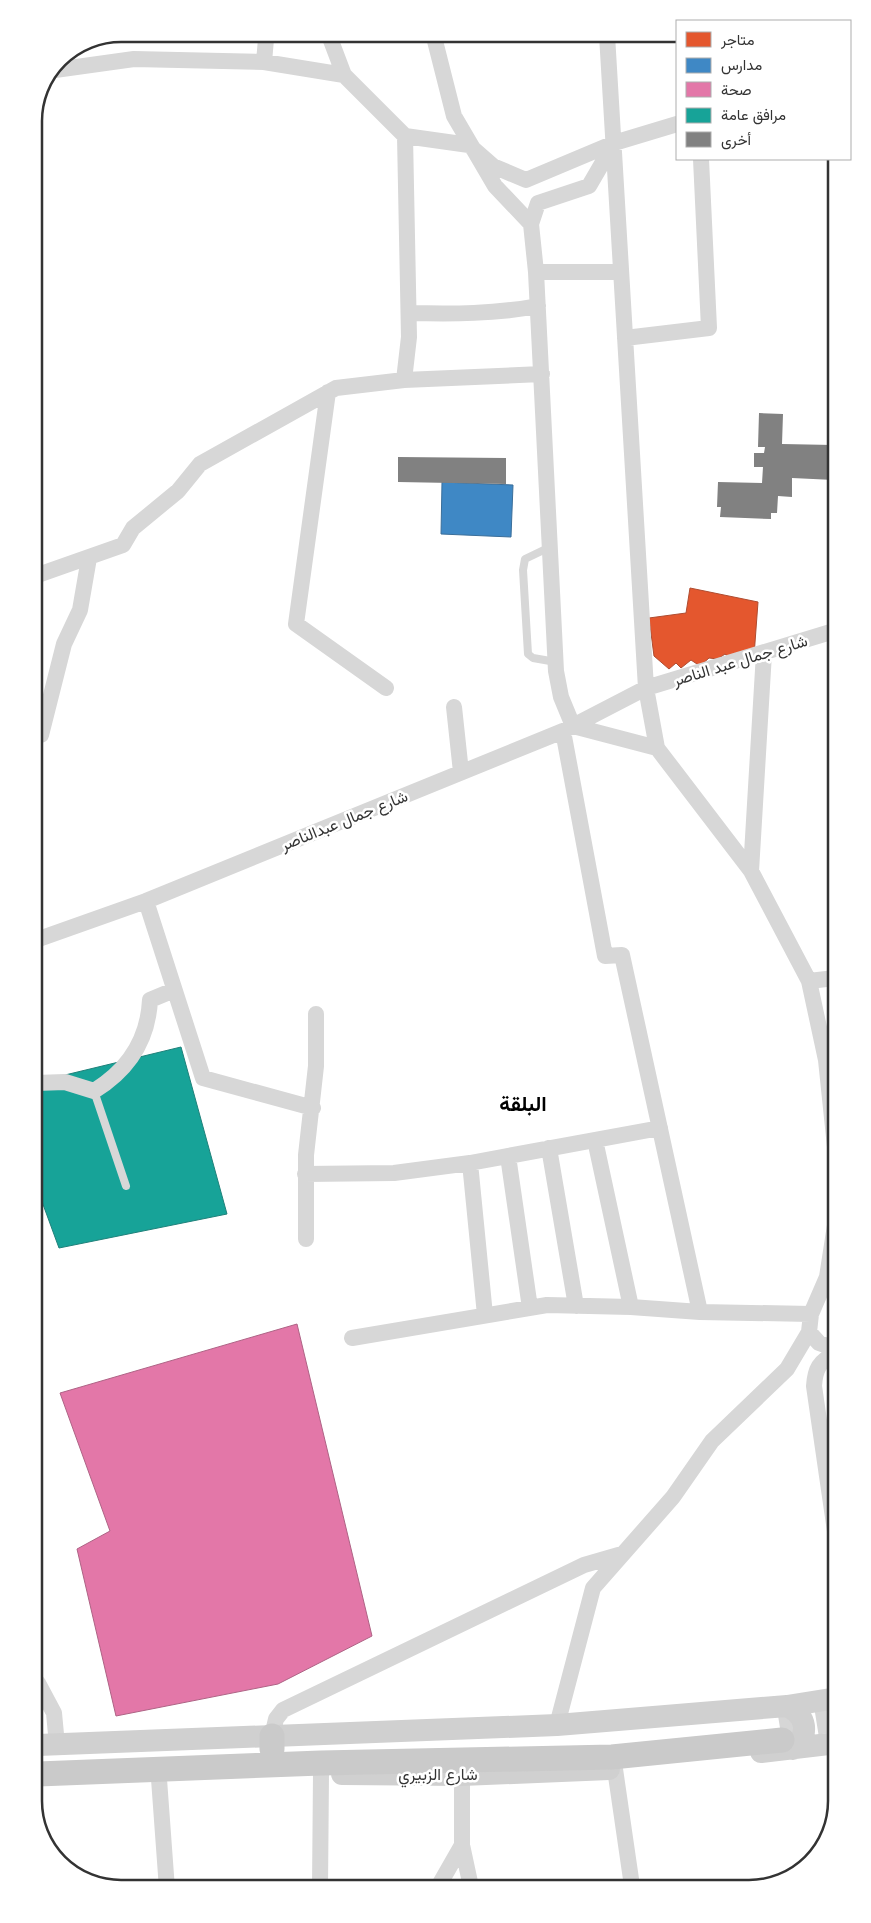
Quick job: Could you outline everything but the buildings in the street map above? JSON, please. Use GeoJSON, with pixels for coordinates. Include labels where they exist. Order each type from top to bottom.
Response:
{"type":"FeatureCollection","features":[{"type":"Feature","properties":{"kind":"main road","name":"شارع الزبيري"},"geometry":{"type":"LineString","coordinates":[[42,1774],[320,1769],[462,1775],[615,1769],[786,1731],[828,1704]]}},
{"type":"Feature","properties":{"kind":"main road","name":"شارع الزبيري"},"geometry":{"type":"LineString","coordinates":[[272,1743],[557,1725],[786,1731],[828,1741]]}},
{"type":"Feature","properties":{"kind":"main road","name":"شارع الزبيري"},"geometry":{"type":"LineString","coordinates":[[44,1750],[272,1743],[610,1743],[786,1731]]}},
{"type":"Feature","properties":{"kind":"main road","name":"شارع الزبيري"},"geometry":{"type":"LineString","coordinates":[[42,1786],[320,1769],[612,1757],[786,1731]]}},
{"type":"Feature","properties":{"kind":"street"},"geometry":{"type":"LineString","coordinates":[[264,62],[266,42]]}},
{"type":"Feature","properties":{"kind":"street"},"geometry":{"type":"LineString","coordinates":[[332,42],[344,75],[405,136],[469,145],[493,166],[526,180],[614,143],[676,124]]}},
{"type":"Feature","properties":{"kind":"street"},"geometry":{"type":"LineString","coordinates":[[435,42],[454,116],[469,145],[495,186],[531,224]]}},
{"type":"Feature","properties":{"kind":"street"},"geometry":{"type":"LineString","coordinates":[[608,43],[646,688],[657,748],[751,871],[809,981],[826,1060],[828,1079]]}},
{"type":"Feature","properties":{"kind":"street"},"geometry":{"type":"LineString","coordinates":[[63,69],[134,59],[264,62],[344,75]]}},
{"type":"Feature","properties":{"kind":"street"},"geometry":{"type":"LineString","coordinates":[[404,380],[409,337],[405,136]]}},
{"type":"Feature","properties":{"kind":"street"},"geometry":{"type":"LineString","coordinates":[[614,143],[589,186],[538,203],[531,224],[542,374],[556,662],[605,956],[622,955],[700,1312]]}},
{"type":"Feature","properties":{"kind":"street"},"geometry":{"type":"LineString","coordinates":[[625,338],[709,328],[701,160]]}},
{"type":"Feature","properties":{"kind":"street"},"geometry":{"type":"LineString","coordinates":[[536,272],[620,272]]}},
{"type":"Feature","properties":{"kind":"street"},"geometry":{"type":"LineString","coordinates":[[409,313],[469,315],[507,312],[538,306]]}},
{"type":"Feature","properties":{"kind":"street"},"geometry":{"type":"LineString","coordinates":[[43,573],[124,545],[133,528],[178,491],[200,464],[336,388],[404,380],[542,374]]}},
{"type":"Feature","properties":{"kind":"street"},"geometry":{"type":"LineString","coordinates":[[328,392],[296,624],[386,688]]}},
{"type":"Feature","properties":{"kind":"street"},"geometry":{"type":"LineString","coordinates":[[43,729],[64,644],[80,610],[89,558]]}},
{"type":"Feature","properties":{"kind":"street","name":"شارع جمال عبد الناصر"},"geometry":{"type":"LineString","coordinates":[[646,688],[828,633]]}},
{"type":"Feature","properties":{"kind":"street"},"geometry":{"type":"LineString","coordinates":[[751,871],[764,653]]}},
{"type":"Feature","properties":{"kind":"street","name":"شارع جمال عبدالناصر"},"geometry":{"type":"LineString","coordinates":[[43,938],[146,901],[568,728],[646,688]]}},
{"type":"Feature","properties":{"kind":"street"},"geometry":{"type":"LineString","coordinates":[[454,706],[461,772]]}},
{"type":"Feature","properties":{"kind":"street"},"geometry":{"type":"LineString","coordinates":[[568,728],[657,748]]}},
{"type":"Feature","properties":{"kind":"street"},"geometry":{"type":"LineString","coordinates":[[146,901],[203,1078],[313,1108]]}},
{"type":"Feature","properties":{"kind":"street"},"geometry":{"type":"LineString","coordinates":[[809,981],[828,979]]}},
{"type":"Feature","properties":{"kind":"street"},"geometry":{"type":"LineString","coordinates":[[42,1081],[65,1082],[94,1091],[109,1082],[131,1060],[149,1019],[150,1000],[174,990]]}},
{"type":"Feature","properties":{"kind":"street"},"geometry":{"type":"LineString","coordinates":[[306,1239],[306,1155],[313,1108],[316,1066],[316,1014]]}},
{"type":"Feature","properties":{"kind":"street"},"geometry":{"type":"LineString","coordinates":[[306,1174],[394,1173],[470,1163],[660,1128]]}},
{"type":"Feature","properties":{"kind":"street"},"geometry":{"type":"LineString","coordinates":[[595,1140],[631,1306]]}},
{"type":"Feature","properties":{"kind":"street"},"geometry":{"type":"LineString","coordinates":[[549,1148],[576,1306]]}},
{"type":"Feature","properties":{"kind":"street"},"geometry":{"type":"LineString","coordinates":[[508,1156],[530,1308]]}},
{"type":"Feature","properties":{"kind":"street"},"geometry":{"type":"LineString","coordinates":[[470,1163],[486,1315]]}},
{"type":"Feature","properties":{"kind":"street"},"geometry":{"type":"LineString","coordinates":[[557,1725],[593,1588],[674,1497],[712,1441],[787,1369],[809,1332],[811,1314],[828,1283]]}},
{"type":"Feature","properties":{"kind":"street"},"geometry":{"type":"LineString","coordinates":[[352,1338],[547,1305],[631,1306],[700,1312],[811,1314]]}},
{"type":"Feature","properties":{"kind":"street"},"geometry":{"type":"LineString","coordinates":[[809,1332],[819,1344],[828,1347]]}},
{"type":"Feature","properties":{"kind":"street"},"geometry":{"type":"LineString","coordinates":[[828,1357],[815,1370],[814,1386],[828,1487]]}},
{"type":"Feature","properties":{"kind":"street"},"geometry":{"type":"LineString","coordinates":[[272,1743],[276,1719],[283,1710],[584,1565],[622,1554]]}},
{"type":"Feature","properties":{"kind":"street"},"geometry":{"type":"LineString","coordinates":[[42,1691],[54,1713],[44,1750]]}},
{"type":"Feature","properties":{"kind":"street"},"geometry":{"type":"LineString","coordinates":[[320,1769],[320,1880]]}},
{"type":"Feature","properties":{"kind":"street"},"geometry":{"type":"LineString","coordinates":[[615,1769],[631,1880]]}},
{"type":"Feature","properties":{"kind":"street"},"geometry":{"type":"LineString","coordinates":[[462,1775],[462,1845],[470,1880]]}},
{"type":"Feature","properties":{"kind":"street"},"geometry":{"type":"LineString","coordinates":[[159,1779],[166,1880]]}},
{"type":"Feature","properties":{"kind":"street"},"geometry":{"type":"LineString","coordinates":[[442,1880],[462,1845]]}},
{"type":"Feature","properties":{"kind":"lane"},"geometry":{"type":"LineString","coordinates":[[550,547],[525,559],[523,570],[528,654],[533,658],[556,662]]}},
{"type":"Feature","properties":{"kind":"lane"},"geometry":{"type":"LineString","coordinates":[[94,1091],[126,1186]]}},
{"type":"Feature","properties":{"kind":"tunnel"},"geometry":{"type":"LineString","coordinates":[[780,1728],[828,1720]]}},
{"type":"Feature","properties":{"kind":"district","name":"البلقة"},"geometry":{"type":"Point","coordinates":[523,1104]}}]}
